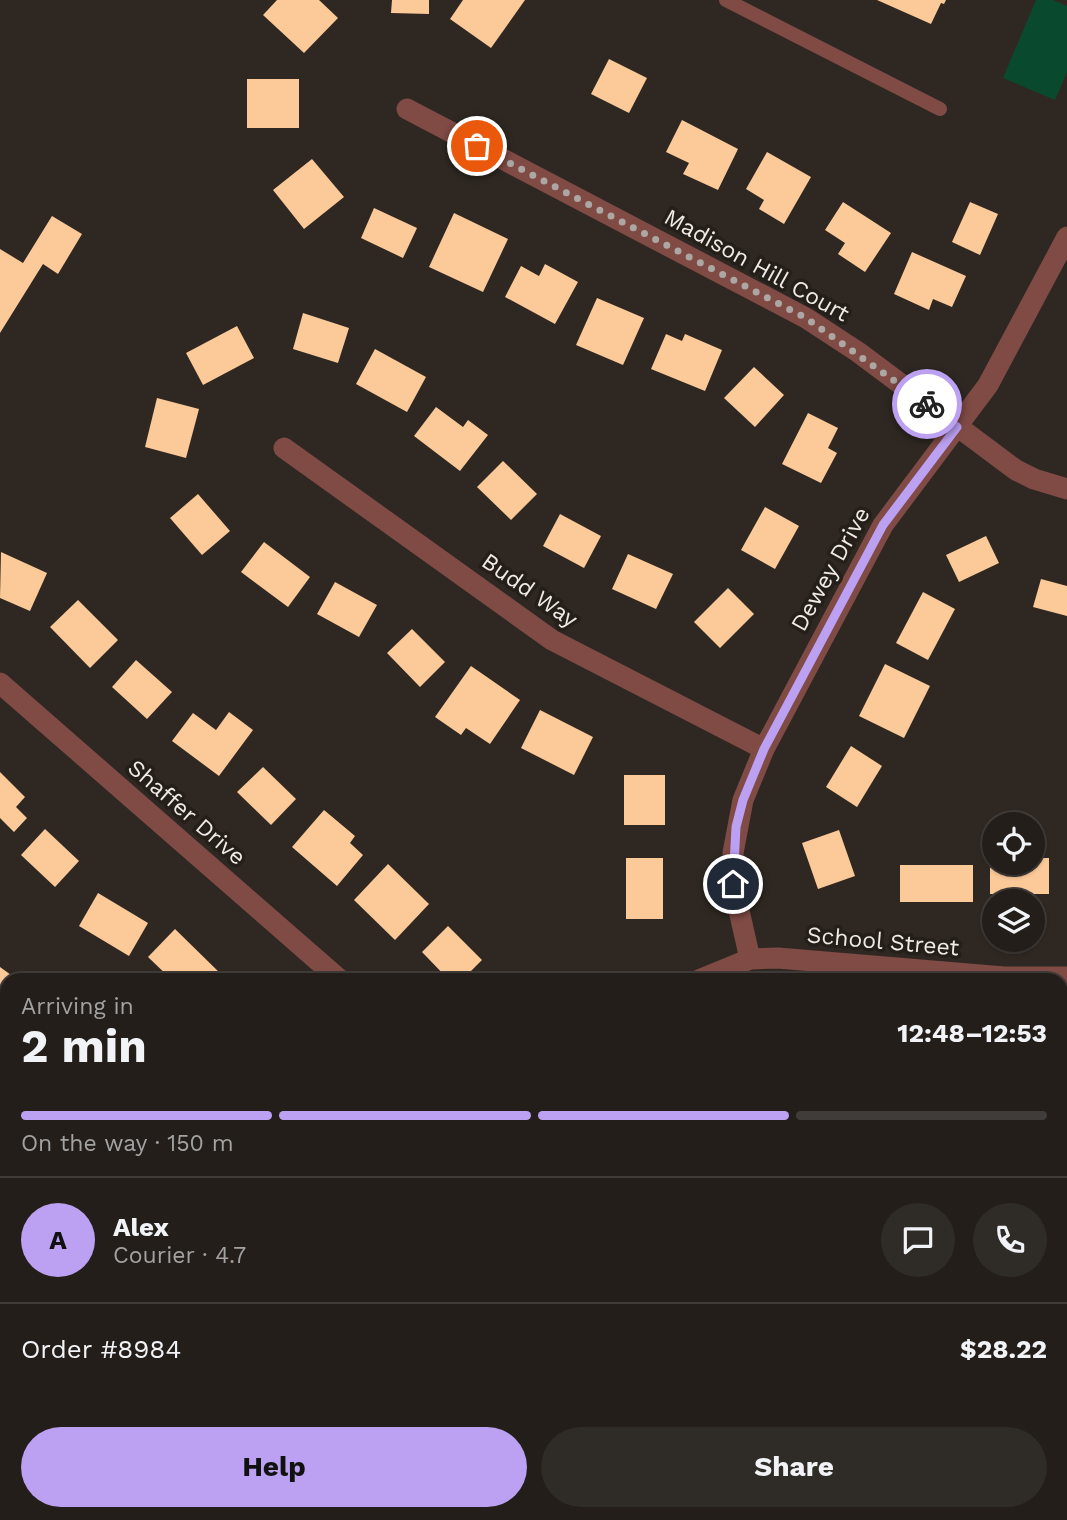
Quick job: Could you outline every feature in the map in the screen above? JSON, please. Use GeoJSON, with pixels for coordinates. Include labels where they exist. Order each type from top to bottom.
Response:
{"type":"FeatureCollection","features":[{"type":"Feature","properties":{"kind":"street","name":"Madison Hill Court"},"geometry":{"type":"LineString","coordinates":[[407,109],[806,318],[858,352],[1016,470],[1034,479],[1067,489]]}},
{"type":"Feature","properties":{"kind":"street","name":"Dewey Drive"},"geometry":{"type":"LineString","coordinates":[[750,959],[733,884],[733,853],[743,800],[764,749],[883,525],[988,386],[1067,237]]}},
{"type":"Feature","properties":{"kind":"street","name":"Budd Way"},"geometry":{"type":"LineString","coordinates":[[284,448],[552,640],[764,749]]}},
{"type":"Feature","properties":{"kind":"street","name":"Shaffer Drive"},"geometry":{"type":"LineString","coordinates":[[0,683],[332,973]]}},
{"type":"Feature","properties":{"kind":"street","name":"School Street"},"geometry":{"type":"LineString","coordinates":[[716,973],[750,959],[778,958],[956,973]]}},
{"type":"Feature","properties":{"kind":"lane"},"geometry":{"type":"LineString","coordinates":[[726,0],[940,109]]}},
{"type":"Feature","properties":{"kind":"green space"},"geometry":{"type":"Polygon","coordinates":[[[1036,0],[1053,0],[1067,6],[1067,72],[1055,100],[1003,78],[1036,0]]]}},
{"type":"Feature","properties":{"kind":"building"},"geometry":{"type":"Polygon","coordinates":[[[277,0],[319,0],[338,18],[304,53],[263,15],[277,0]]]}},
{"type":"Feature","properties":{"kind":"building"},"geometry":{"type":"Polygon","coordinates":[[[392,0],[429,0],[429,14],[391,13],[392,0]]]}},
{"type":"Feature","properties":{"kind":"building"},"geometry":{"type":"Polygon","coordinates":[[[463,0],[525,0],[491,48],[450,19],[463,0]]]}},
{"type":"Feature","properties":{"kind":"building"},"geometry":{"type":"Polygon","coordinates":[[[877,0],[946,0],[944,4],[941,3],[931,24],[877,0]]]}},
{"type":"Feature","properties":{"kind":"building"},"geometry":{"type":"Polygon","coordinates":[[[609,59],[647,78],[629,113],[591,94],[609,59]]]}},
{"type":"Feature","properties":{"kind":"building"},"geometry":{"type":"Polygon","coordinates":[[[247,79],[299,79],[299,128],[247,128],[247,79]]]}},
{"type":"Feature","properties":{"kind":"building"},"geometry":{"type":"Polygon","coordinates":[[[682,120],[738,149],[718,190],[683,174],[689,163],[666,152],[682,120]]]}},
{"type":"Feature","properties":{"kind":"building"},"geometry":{"type":"Polygon","coordinates":[[[767,152],[811,177],[784,224],[759,209],[764,200],[746,189],[767,152]]]}},
{"type":"Feature","properties":{"kind":"building"},"geometry":{"type":"Polygon","coordinates":[[[312,159],[344,197],[304,229],[273,190],[312,159]]]}},
{"type":"Feature","properties":{"kind":"building"},"geometry":{"type":"Polygon","coordinates":[[[843,202],[891,233],[865,272],[838,254],[845,243],[825,230],[843,202]]]}},
{"type":"Feature","properties":{"kind":"building"},"geometry":{"type":"Polygon","coordinates":[[[970,202],[998,214],[980,255],[952,242],[970,202]]]}},
{"type":"Feature","properties":{"kind":"building"},"geometry":{"type":"Polygon","coordinates":[[[374,208],[417,228],[403,258],[361,238],[374,208]]]}},
{"type":"Feature","properties":{"kind":"building"},"geometry":{"type":"Polygon","coordinates":[[[454,213],[508,239],[483,292],[429,267],[454,213]]]}},
{"type":"Feature","properties":{"kind":"building"},"geometry":{"type":"Polygon","coordinates":[[[52,216],[82,234],[58,274],[43,264],[0,333],[0,249],[23,263],[52,216]]]}},
{"type":"Feature","properties":{"kind":"building"},"geometry":{"type":"Polygon","coordinates":[[[912,252],[966,276],[952,307],[933,299],[929,310],[894,294],[912,252]]]}},
{"type":"Feature","properties":{"kind":"building"},"geometry":{"type":"Polygon","coordinates":[[[545,264],[578,282],[555,324],[505,297],[521,266],[539,276],[545,264]]]}},
{"type":"Feature","properties":{"kind":"building"},"geometry":{"type":"Polygon","coordinates":[[[597,298],[644,318],[623,365],[576,345],[597,298]]]}},
{"type":"Feature","properties":{"kind":"building"},"geometry":{"type":"Polygon","coordinates":[[[303,313],[349,328],[338,363],[293,349],[303,313]]]}},
{"type":"Feature","properties":{"kind":"building"},"geometry":{"type":"Polygon","coordinates":[[[237,326],[254,358],[203,385],[186,353],[237,326]]]}},
{"type":"Feature","properties":{"kind":"building"},"geometry":{"type":"Polygon","coordinates":[[[666,334],[682,341],[685,334],[722,350],[705,391],[651,369],[666,334]]]}},
{"type":"Feature","properties":{"kind":"building"},"geometry":{"type":"Polygon","coordinates":[[[375,349],[426,377],[407,412],[356,384],[375,349]]]}},
{"type":"Feature","properties":{"kind":"building"},"geometry":{"type":"Polygon","coordinates":[[[754,367],[784,395],[755,427],[724,398],[754,367]]]}},
{"type":"Feature","properties":{"kind":"building"},"geometry":{"type":"Polygon","coordinates":[[[157,398],[199,409],[186,458],[145,447],[157,398]]]}},
{"type":"Feature","properties":{"kind":"building"},"geometry":{"type":"Polygon","coordinates":[[[436,407],[463,427],[468,420],[488,435],[460,471],[414,436],[436,407]]]}},
{"type":"Feature","properties":{"kind":"building"},"geometry":{"type":"Polygon","coordinates":[[[808,413],[838,428],[828,448],[837,453],[821,483],[782,464],[808,413]]]}},
{"type":"Feature","properties":{"kind":"building"},"geometry":{"type":"Polygon","coordinates":[[[503,461],[537,494],[511,520],[477,487],[503,461]]]}},
{"type":"Feature","properties":{"kind":"building"},"geometry":{"type":"Polygon","coordinates":[[[198,494],[230,531],[202,555],[170,518],[198,494]]]}},
{"type":"Feature","properties":{"kind":"building"},"geometry":{"type":"Polygon","coordinates":[[[765,507],[799,526],[775,569],[741,550],[765,507]]]}},
{"type":"Feature","properties":{"kind":"building"},"geometry":{"type":"Polygon","coordinates":[[[560,514],[601,536],[584,568],[543,546],[560,514]]]}},
{"type":"Feature","properties":{"kind":"building"},"geometry":{"type":"Polygon","coordinates":[[[986,536],[999,563],[959,582],[946,555],[986,536]]]}},
{"type":"Feature","properties":{"kind":"building"},"geometry":{"type":"Polygon","coordinates":[[[264,542],[310,577],[288,607],[241,572],[264,542]]]}},
{"type":"Feature","properties":{"kind":"building"},"geometry":{"type":"Polygon","coordinates":[[[1,552],[47,573],[30,611],[0,598],[1,552]]]}},
{"type":"Feature","properties":{"kind":"building"},"geometry":{"type":"Polygon","coordinates":[[[628,554],[673,574],[656,609],[612,589],[628,554]]]}},
{"type":"Feature","properties":{"kind":"building"},"geometry":{"type":"Polygon","coordinates":[[[1041,579],[1067,586],[1067,616],[1033,607],[1041,579]]]}},
{"type":"Feature","properties":{"kind":"building"},"geometry":{"type":"Polygon","coordinates":[[[335,582],[377,605],[359,637],[317,614],[335,582]]]}},
{"type":"Feature","properties":{"kind":"building"},"geometry":{"type":"Polygon","coordinates":[[[728,588],[754,614],[720,648],[694,622],[728,588]]]}},
{"type":"Feature","properties":{"kind":"building"},"geometry":{"type":"Polygon","coordinates":[[[923,592],[955,609],[928,660],[896,643],[923,592]]]}},
{"type":"Feature","properties":{"kind":"building"},"geometry":{"type":"Polygon","coordinates":[[[78,600],[118,640],[90,668],[50,627],[78,600]]]}},
{"type":"Feature","properties":{"kind":"building"},"geometry":{"type":"Polygon","coordinates":[[[412,629],[445,662],[420,687],[387,653],[412,629]]]}},
{"type":"Feature","properties":{"kind":"building"},"geometry":{"type":"Polygon","coordinates":[[[136,660],[172,692],[147,719],[112,687],[136,660]]]}},
{"type":"Feature","properties":{"kind":"building"},"geometry":{"type":"Polygon","coordinates":[[[885,664],[930,686],[904,738],[859,716],[885,664]]]}},
{"type":"Feature","properties":{"kind":"building"},"geometry":{"type":"Polygon","coordinates":[[[471,666],[520,700],[490,744],[466,728],[461,735],[435,717],[471,666]]]}},
{"type":"Feature","properties":{"kind":"building"},"geometry":{"type":"Polygon","coordinates":[[[540,710],[593,737],[574,775],[521,748],[540,710]]]}},
{"type":"Feature","properties":{"kind":"building"},"geometry":{"type":"Polygon","coordinates":[[[229,712],[253,730],[219,776],[172,741],[193,713],[216,730],[229,712]]]}},
{"type":"Feature","properties":{"kind":"building"},"geometry":{"type":"Polygon","coordinates":[[[851,746],[882,766],[857,807],[826,787],[851,746]]]}},
{"type":"Feature","properties":{"kind":"building"},"geometry":{"type":"Polygon","coordinates":[[[263,767],[296,799],[271,825],[237,792],[263,767]]]}},
{"type":"Feature","properties":{"kind":"building"},"geometry":{"type":"Polygon","coordinates":[[[0,772],[25,797],[16,807],[27,818],[14,832],[0,818],[0,772]]]}},
{"type":"Feature","properties":{"kind":"building"},"geometry":{"type":"Polygon","coordinates":[[[624,775],[665,775],[665,825],[624,825],[624,775]]]}},
{"type":"Feature","properties":{"kind":"building"},"geometry":{"type":"Polygon","coordinates":[[[324,810],[355,836],[350,843],[363,855],[337,886],[292,847],[324,810]]]}},
{"type":"Feature","properties":{"kind":"building"},"geometry":{"type":"Polygon","coordinates":[[[45,829],[79,861],[55,887],[21,855],[45,829]]]}},
{"type":"Feature","properties":{"kind":"building"},"geometry":{"type":"Polygon","coordinates":[[[839,830],[855,876],[818,889],[802,843],[839,830]]]}},
{"type":"Feature","properties":{"kind":"building"},"geometry":{"type":"Polygon","coordinates":[[[626,858],[663,858],[663,919],[626,919],[626,858]]]}},
{"type":"Feature","properties":{"kind":"building"},"geometry":{"type":"Polygon","coordinates":[[[1045,858],[1049,858],[1049,894],[1045,894],[1045,889],[990,889],[990,875],[1045,875],[1045,858]]]}},
{"type":"Feature","properties":{"kind":"building"},"geometry":{"type":"Polygon","coordinates":[[[388,864],[429,904],[395,940],[354,900],[388,864]]]}},
{"type":"Feature","properties":{"kind":"building"},"geometry":{"type":"Polygon","coordinates":[[[900,865],[973,865],[973,902],[900,902],[900,865]]]}},
{"type":"Feature","properties":{"kind":"building"},"geometry":{"type":"Polygon","coordinates":[[[98,893],[148,923],[129,956],[79,926],[98,893]]]}},
{"type":"Feature","properties":{"kind":"building"},"geometry":{"type":"Polygon","coordinates":[[[448,926],[482,960],[469,973],[442,973],[422,952],[448,926]]]}},
{"type":"Feature","properties":{"kind":"building"},"geometry":{"type":"Polygon","coordinates":[[[175,929],[220,973],[165,973],[148,957],[175,929]]]}},
{"type":"Feature","properties":{"kind":"way so far"},"geometry":{"type":"LineString","coordinates":[[477,146],[806,318],[858,352],[927,404]]}},
{"type":"Feature","properties":{"kind":"route"},"geometry":{"type":"LineString","coordinates":[[733,884],[736,827],[743,800],[764,749],[883,525],[957,427],[927,404]]}}]}
